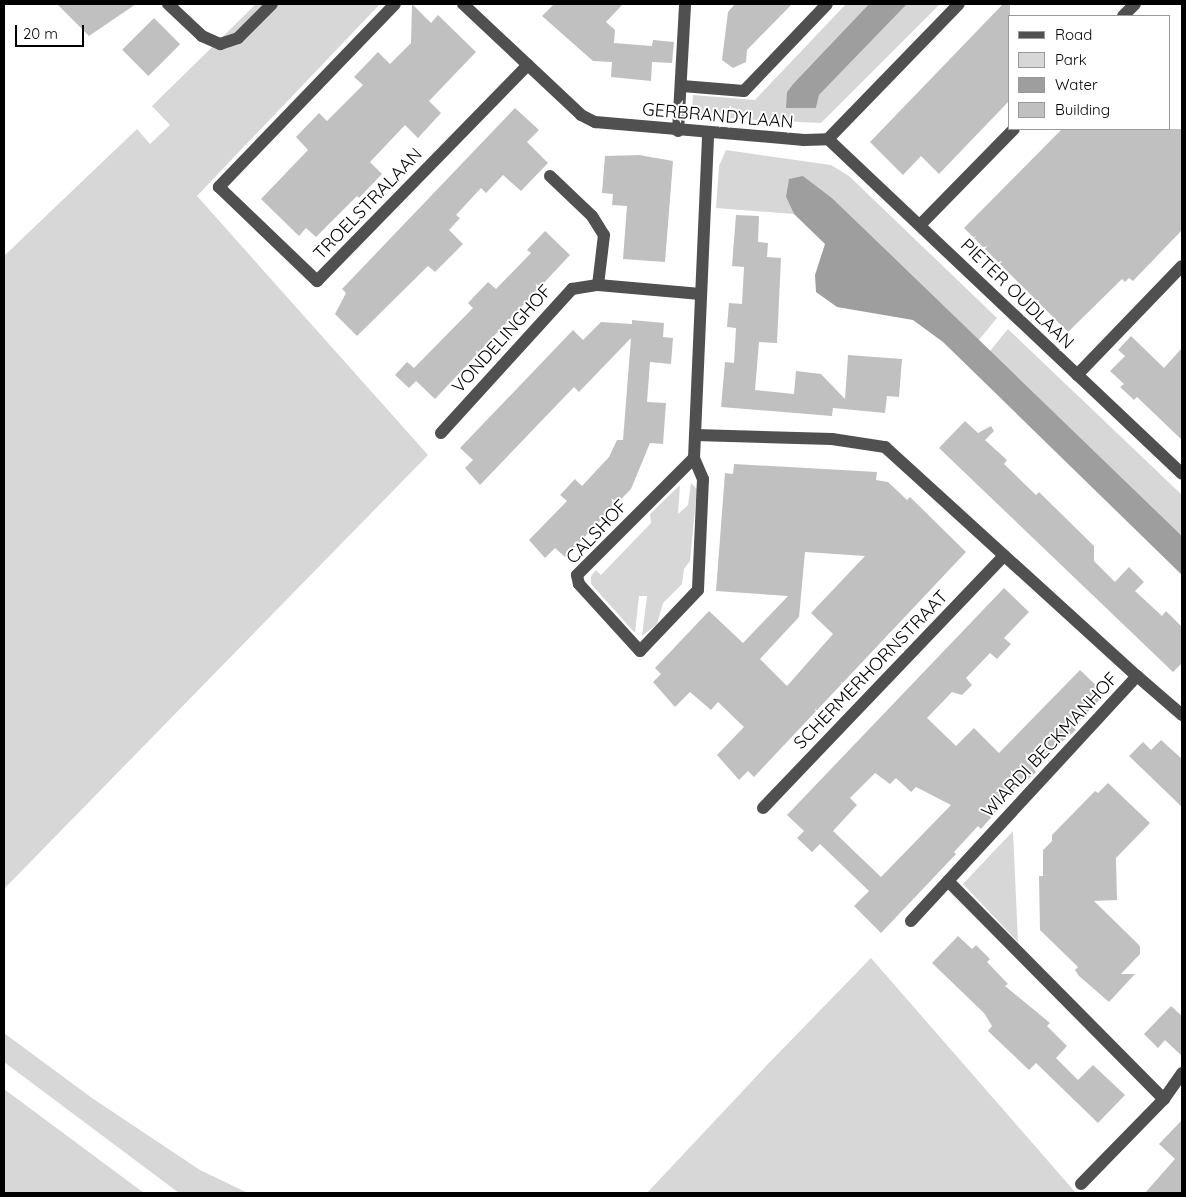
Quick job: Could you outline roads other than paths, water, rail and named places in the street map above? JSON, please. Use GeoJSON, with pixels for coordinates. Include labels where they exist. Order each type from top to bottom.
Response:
{"type":"FeatureCollection","features":[{"type":"Feature","properties":{"kind":"street"},"geometry":{"type":"LineString","coordinates":[[168,4],[202,36],[220,44],[238,38],[272,4]]}},
{"type":"Feature","properties":{"kind":"street","name":"TROELSTRALAAN"},"geometry":{"type":"LineString","coordinates":[[395,4],[219,187],[317,281],[528,65]]}},
{"type":"Feature","properties":{"kind":"street","name":"GERBRANDYLAAN"},"geometry":{"type":"LineString","coordinates":[[463,4],[580,115],[595,122],[678,131],[804,140],[828,139]]}},
{"type":"Feature","properties":{"kind":"street"},"geometry":{"type":"LineString","coordinates":[[678,131],[686,4]]}},
{"type":"Feature","properties":{"kind":"street"},"geometry":{"type":"LineString","coordinates":[[682,86],[744,92],[826,4]]}},
{"type":"Feature","properties":{"kind":"street"},"geometry":{"type":"LineString","coordinates":[[828,139],[959,4]]}},
{"type":"Feature","properties":{"kind":"street"},"geometry":{"type":"LineString","coordinates":[[1124,15],[1135,4]]}},
{"type":"Feature","properties":{"kind":"street"},"geometry":{"type":"LineString","coordinates":[[920,225],[1013,130]]}},
{"type":"Feature","properties":{"kind":"street","name":"CALSHOF"},"geometry":{"type":"LineString","coordinates":[[694,458],[576,576],[579,584],[640,651],[698,590],[703,479],[694,458],[708,132]]}},
{"type":"Feature","properties":{"kind":"street","name":"PIETER OUDLAAN"},"geometry":{"type":"LineString","coordinates":[[828,139],[1182,474]]}},
{"type":"Feature","properties":{"kind":"street"},"geometry":{"type":"LineString","coordinates":[[550,176],[592,216],[604,235],[598,285]]}},
{"type":"Feature","properties":{"kind":"street"},"geometry":{"type":"LineString","coordinates":[[1078,375],[1182,266]]}},
{"type":"Feature","properties":{"kind":"street","name":"VONDELINGHOF"},"geometry":{"type":"LineString","coordinates":[[441,433],[572,289],[598,285],[701,294]]}},
{"type":"Feature","properties":{"kind":"street"},"geometry":{"type":"LineString","coordinates":[[696,435],[832,440],[885,447],[1137,676]]}},
{"type":"Feature","properties":{"kind":"street","name":"SCHERMERHORNSTRAAT"},"geometry":{"type":"LineString","coordinates":[[763,808],[1004,556]]}},
{"type":"Feature","properties":{"kind":"street","name":"WIARDI BECKMANHOF"},"geometry":{"type":"LineString","coordinates":[[911,921],[1137,676],[1182,714]]}},
{"type":"Feature","properties":{"kind":"street"},"geometry":{"type":"LineString","coordinates":[[948,881],[1164,1099]]}},
{"type":"Feature","properties":{"kind":"street"},"geometry":{"type":"LineString","coordinates":[[1081,1184],[1164,1099],[1182,1073]]}},
{"type":"Feature","properties":{"kind":"water"},"geometry":{"type":"Polygon","coordinates":[[[869,4],[907,4],[819,95],[816,108],[786,108],[787,92],[793,84],[869,4]]]}},
{"type":"Feature","properties":{"kind":"water"},"geometry":{"type":"Polygon","coordinates":[[[803,176],[832,198],[1182,536],[1182,575],[943,342],[913,320],[837,307],[816,292],[815,275],[825,244],[794,214],[786,197],[789,179],[803,176]]]}}]}
